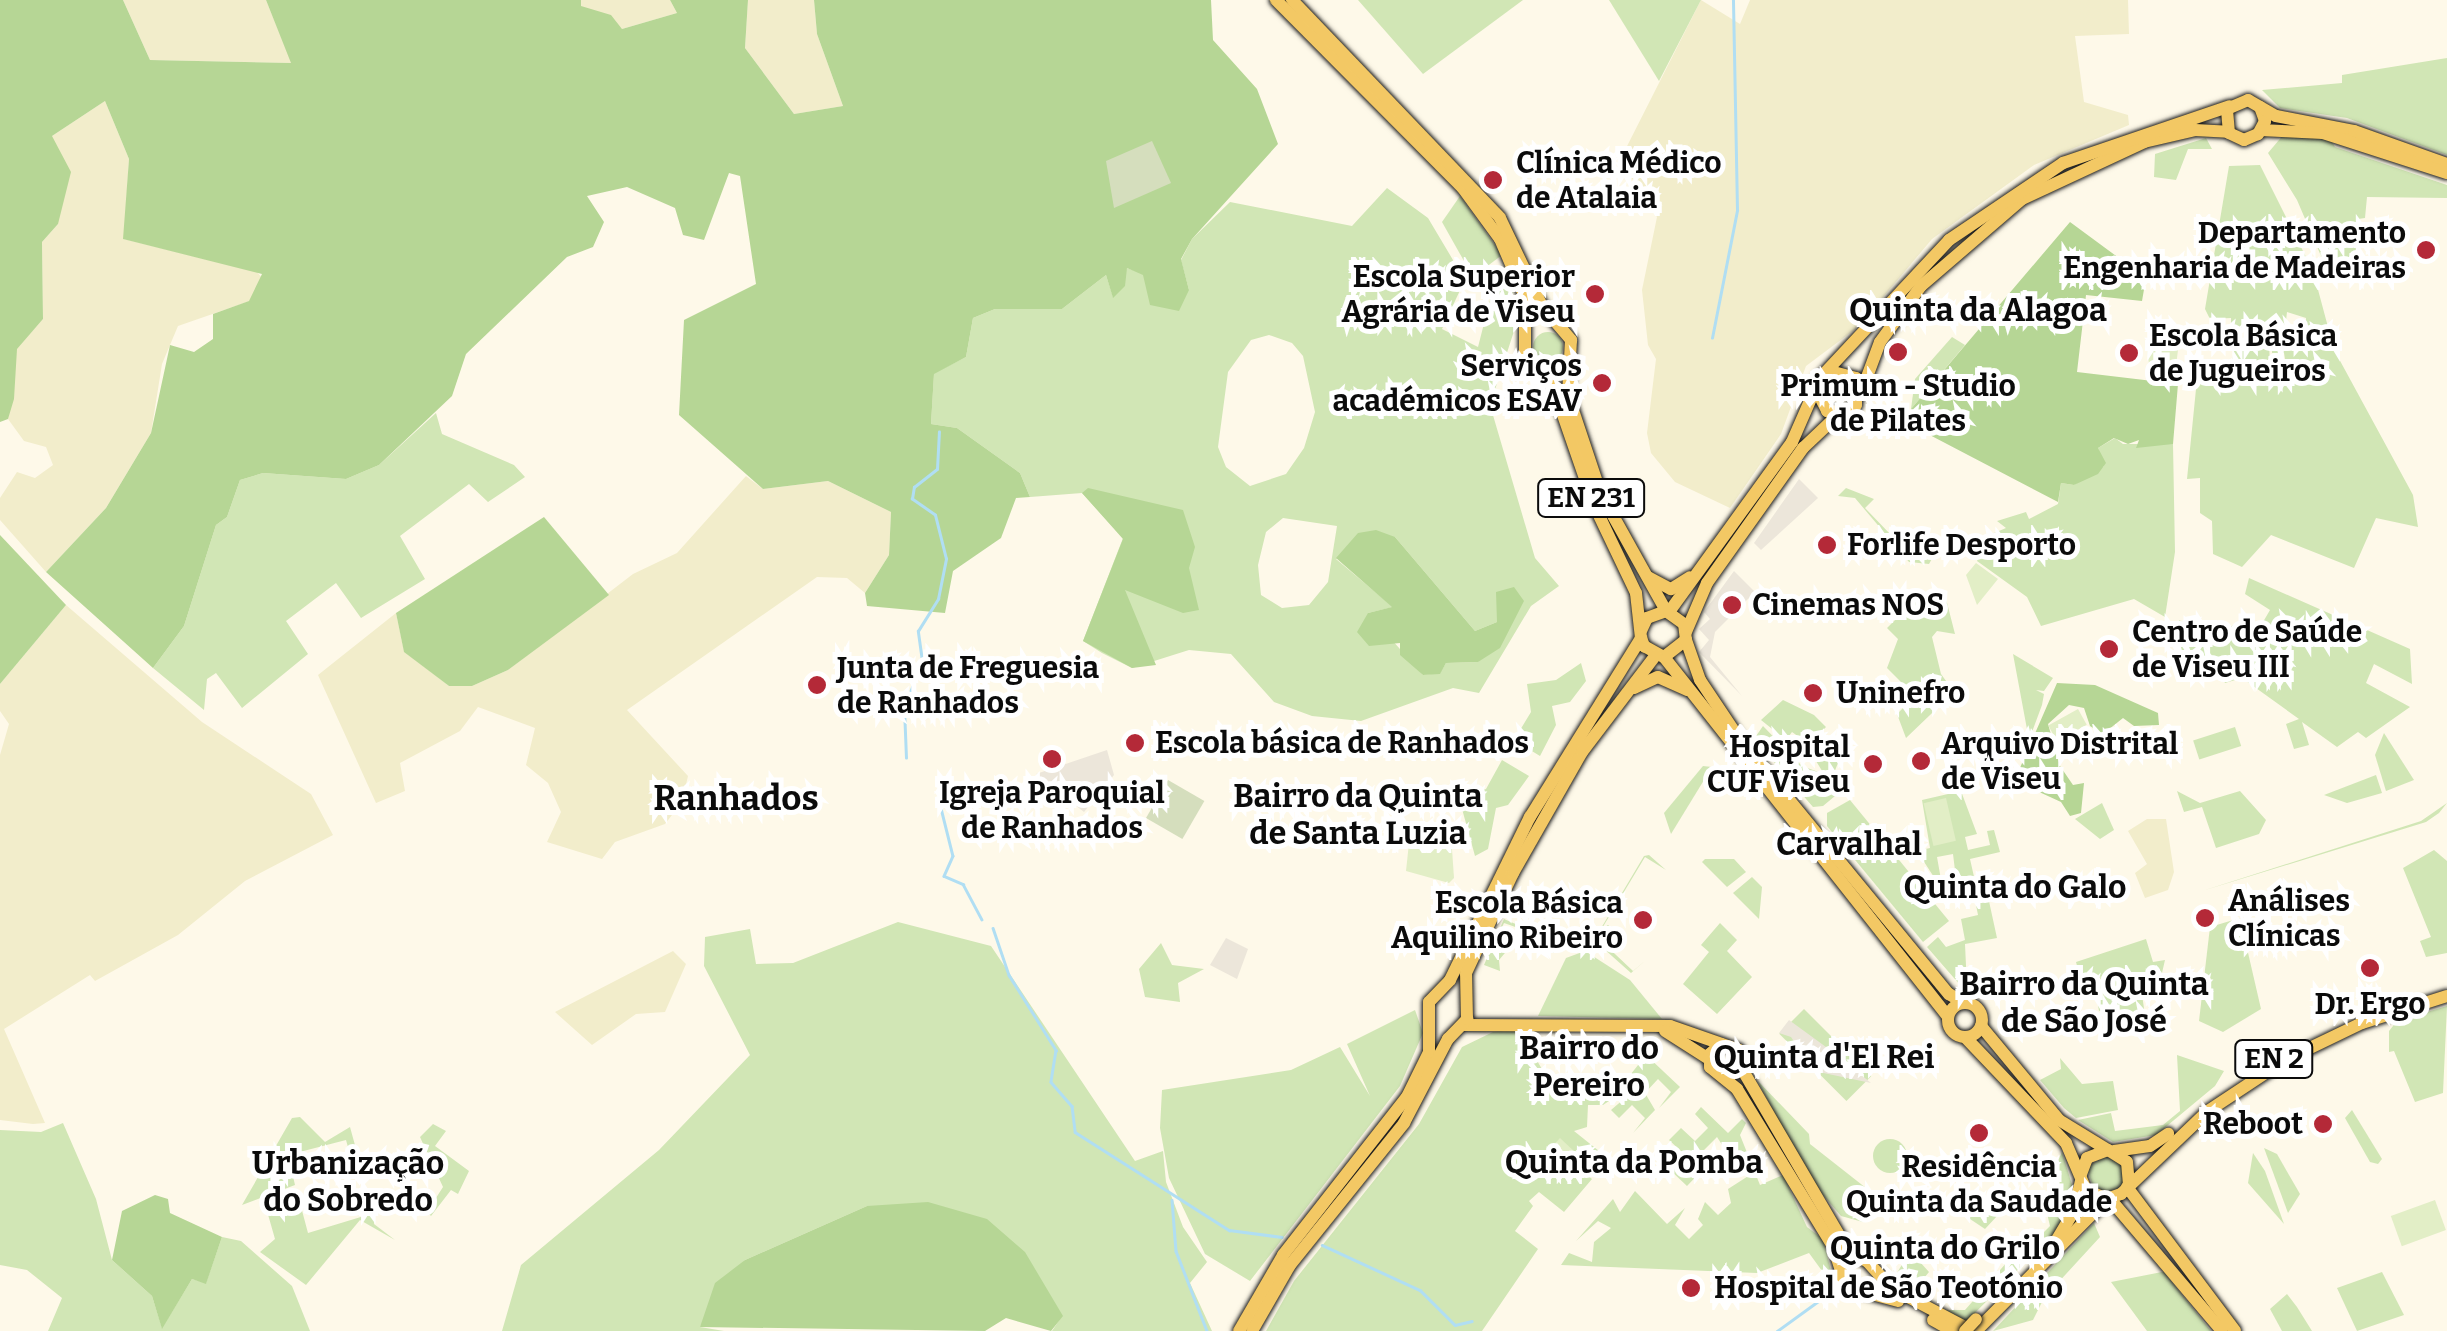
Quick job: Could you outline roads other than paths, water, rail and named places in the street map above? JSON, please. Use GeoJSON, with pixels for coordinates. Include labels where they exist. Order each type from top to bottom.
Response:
{"type":"FeatureCollection","features":[{"type":"Feature","properties":{"kind":"main road","name":"EN 231"},"geometry":{"type":"LineString","coordinates":[[1276,0],[1480,208],[1519,276],[1527,334],[1524,354],[1554,386],[1594,507],[1634,588],[1641,634]]}},
{"type":"Feature","properties":{"kind":"main road","name":"EN 231"},"geometry":{"type":"LineString","coordinates":[[1292,0],[1489,203],[1555,324],[1570,340],[1570,400],[1606,508],[1634,563],[1668,612]]}},
{"type":"Feature","properties":{"kind":"main road"},"geometry":{"type":"LineString","coordinates":[[1240,1331],[1283,1256],[1407,1096],[1429,1052],[1427,1008],[1454,972],[1530,817],[1647,618],[1668,612],[1792,442],[1829,370],[1929,260],[1993,205],[2082,154],[2242,100],[2447,164]]}},
{"type":"Feature","properties":{"kind":"main road"},"geometry":{"type":"LineString","coordinates":[[2228,132],[2230,106]]}},
{"type":"Feature","properties":{"kind":"main road"},"geometry":{"type":"LineString","coordinates":[[2260,106],[2262,130]]}},
{"type":"Feature","properties":{"kind":"main road"},"geometry":{"type":"LineString","coordinates":[[1252,1331],[1290,1265],[1410,1114],[1461,1027],[1468,1003],[1466,973],[1491,916],[1582,752],[1660,656],[1686,636],[1713,575],[1803,448],[1839,414],[1852,409],[1880,342],[1921,286],[2022,199],[2144,142],[2206,129],[2228,132],[2244,140],[2262,130],[2337,136],[2447,174]]}},
{"type":"Feature","properties":{"kind":"main road"},"geometry":{"type":"LineString","coordinates":[[1527,334],[1536,325],[1555,324]]}},
{"type":"Feature","properties":{"kind":"main road"},"geometry":{"type":"LineString","coordinates":[[1538,368],[1554,370],[1569,358]]}},
{"type":"Feature","properties":{"kind":"main road"},"geometry":{"type":"LineString","coordinates":[[1829,370],[1851,373],[1860,392]]}},
{"type":"Feature","properties":{"kind":"main road"},"geometry":{"type":"LineString","coordinates":[[1816,389],[1822,407],[1839,414]]}},
{"type":"Feature","properties":{"kind":"main road"},"geometry":{"type":"LineString","coordinates":[[1634,563],[1656,585],[1671,588],[1685,584],[1713,554]]}},
{"type":"Feature","properties":{"kind":"main road"},"geometry":{"type":"LineString","coordinates":[[1668,612],[1686,636],[1700,680],[1746,747],[1950,994],[1978,1008],[1981,1026],[2059,1120],[2111,1150],[2129,1166],[2128,1185],[2235,1331]]}},
{"type":"Feature","properties":{"kind":"main road"},"geometry":{"type":"LineString","coordinates":[[1641,634],[1948,1016],[1951,1031],[1966,1038],[2058,1134],[2090,1194],[2108,1199],[2222,1331]]}},
{"type":"Feature","properties":{"kind":"main road"},"geometry":{"type":"LineString","coordinates":[[1582,752],[1648,678],[1678,682],[1711,717]]}},
{"type":"Feature","properties":{"kind":"main road"},"geometry":{"type":"LineString","coordinates":[[1437,992],[1457,991],[1468,1003],[1506,1024]]}},
{"type":"Feature","properties":{"kind":"main road","name":"EN 2"},"geometry":{"type":"LineString","coordinates":[[1969,1327],[2060,1235],[2092,1154],[2156,1143],[2228,1088],[2314,1037],[2447,992]]}},
{"type":"Feature","properties":{"kind":"main road","name":"EN 2"},"geometry":{"type":"LineString","coordinates":[[1969,1327],[2208,1111],[2285,1060],[2362,1023],[2447,992]]}},
{"type":"Feature","properties":{"kind":"main road"},"geometry":{"type":"LineString","coordinates":[[1948,1016],[1964,1003]]}},
{"type":"Feature","properties":{"kind":"main road"},"geometry":{"type":"LineString","coordinates":[[1429,1020],[1445,1031],[1506,1024],[1649,1024],[1726,1044],[1742,1054],[1742,1068],[1855,1256],[1891,1288],[1969,1327]]}},
{"type":"Feature","properties":{"kind":"main road"},"geometry":{"type":"LineString","coordinates":[[1649,1024],[1709,1061],[1744,1099],[1834,1246],[1842,1283],[1884,1294],[1969,1327]]}},
{"type":"Feature","properties":{"kind":"main road"},"geometry":{"type":"LineString","coordinates":[[1966,1038],[1981,1026]]}},
{"type":"Feature","properties":{"kind":"main road"},"geometry":{"type":"LineString","coordinates":[[1709,1061],[1726,1044]]}},
{"type":"Feature","properties":{"kind":"main road"},"geometry":{"type":"LineString","coordinates":[[1724,1078],[1742,1068]]}},
{"type":"Feature","properties":{"kind":"main road"},"geometry":{"type":"LineString","coordinates":[[1840,1268],[1855,1256]]}},
{"type":"Feature","properties":{"kind":"main road"},"geometry":{"type":"LineString","coordinates":[[1860,1290],[1872,1269]]}},
{"type":"Feature","properties":{"kind":"waterway"},"geometry":{"type":"LineString","coordinates":[[1712,338],[1737,210],[1733,0]]}},
{"type":"Feature","properties":{"kind":"waterway"},"geometry":{"type":"LineString","coordinates":[[906,758],[904,708],[922,661],[918,631],[938,599],[946,559],[935,515],[912,499],[914,487],[937,469],[939,432]]}},
{"type":"Feature","properties":{"kind":"waterway"},"geometry":{"type":"LineString","coordinates":[[941,808],[953,856],[944,876],[963,884],[982,919]]}},
{"type":"Feature","properties":{"kind":"waterway"},"geometry":{"type":"LineString","coordinates":[[993,928],[1009,975],[1056,1050],[1051,1082],[1072,1106],[1075,1132],[1229,1230],[1282,1237]]}},
{"type":"Feature","properties":{"kind":"waterway"},"geometry":{"type":"LineString","coordinates":[[1172,1200],[1176,1251],[1207,1331]]}},
{"type":"Feature","properties":{"kind":"waterway"},"geometry":{"type":"LineString","coordinates":[[1322,1245],[1420,1290],[1455,1325],[1472,1321]]}},
{"type":"Feature","properties":{"kind":"waterway"},"geometry":{"type":"LineString","coordinates":[[1777,1331],[1821,1299]]}},
{"type":"Feature","properties":{"kind":"place","name":"Clínica Médico de Atalaia"},"geometry":{"type":"Point","coordinates":[1493,180]}},
{"type":"Feature","properties":{"kind":"place","name":"Departamento Engenharia de Madeiras"},"geometry":{"type":"Point","coordinates":[2426,250]}},
{"type":"Feature","properties":{"kind":"place","name":"Escola Superior Agrária de Viseu"},"geometry":{"type":"Point","coordinates":[1595,294]}},
{"type":"Feature","properties":{"kind":"place","name":"Primum - Studio de Pilates"},"geometry":{"type":"Point","coordinates":[1898,352]}},
{"type":"Feature","properties":{"kind":"place","name":"Escola Básica de Jugueiros"},"geometry":{"type":"Point","coordinates":[2129,353]}},
{"type":"Feature","properties":{"kind":"place","name":"Serviços académicos ESAV"},"geometry":{"type":"Point","coordinates":[1602,383]}},
{"type":"Feature","properties":{"kind":"place","name":"Forlife Desporto"},"geometry":{"type":"Point","coordinates":[1827,545]}},
{"type":"Feature","properties":{"kind":"place","name":"Cinemas NOS"},"geometry":{"type":"Point","coordinates":[1732,605]}},
{"type":"Feature","properties":{"kind":"place","name":"Centro de Saúde de Viseu III"},"geometry":{"type":"Point","coordinates":[2109,649]}},
{"type":"Feature","properties":{"kind":"place","name":"Junta de Freguesia de Ranhados"},"geometry":{"type":"Point","coordinates":[817,685]}},
{"type":"Feature","properties":{"kind":"place","name":"Uninefro"},"geometry":{"type":"Point","coordinates":[1813,693]}},
{"type":"Feature","properties":{"kind":"place","name":"Escola básica de Ranhados"},"geometry":{"type":"Point","coordinates":[1135,743]}},
{"type":"Feature","properties":{"kind":"place","name":"Igreja Paroquial de Ranhados"},"geometry":{"type":"Point","coordinates":[1052,759]}},
{"type":"Feature","properties":{"kind":"place","name":"Arquivo Distrital de Viseu"},"geometry":{"type":"Point","coordinates":[1921,761]}},
{"type":"Feature","properties":{"kind":"place","name":"Hospital CUF Viseu"},"geometry":{"type":"Point","coordinates":[1873,764]}},
{"type":"Feature","properties":{"kind":"place","name":"Análises Clínicas"},"geometry":{"type":"Point","coordinates":[2205,918]}},
{"type":"Feature","properties":{"kind":"place","name":"Escola Básica Aquilino Ribeiro"},"geometry":{"type":"Point","coordinates":[1643,920]}},
{"type":"Feature","properties":{"kind":"place","name":"Dr. Ergo"},"geometry":{"type":"Point","coordinates":[2370,968]}},
{"type":"Feature","properties":{"kind":"place","name":"Reboot"},"geometry":{"type":"Point","coordinates":[2323,1124]}},
{"type":"Feature","properties":{"kind":"place","name":"Residência Quinta da Saudade"},"geometry":{"type":"Point","coordinates":[1979,1133]}},
{"type":"Feature","properties":{"kind":"place","name":"Hospital de São Teotónio"},"geometry":{"type":"Point","coordinates":[1691,1288]}},
{"type":"Feature","properties":{"kind":"district","name":"Quinta da Alagoa"},"geometry":{"type":"Point","coordinates":[1978,310]}},
{"type":"Feature","properties":{"kind":"district","name":"Ranhados"},"geometry":{"type":"Point","coordinates":[736,798]}},
{"type":"Feature","properties":{"kind":"district","name":"Bairro da Quinta de Santa Luzia"},"geometry":{"type":"Point","coordinates":[1358,816]}},
{"type":"Feature","properties":{"kind":"district","name":"Carvalhal"},"geometry":{"type":"Point","coordinates":[1849,844]}},
{"type":"Feature","properties":{"kind":"district","name":"Quinta do Galo"},"geometry":{"type":"Point","coordinates":[2015,887]}},
{"type":"Feature","properties":{"kind":"district","name":"Bairro da Quinta de São José"},"geometry":{"type":"Point","coordinates":[2084,1004]}},
{"type":"Feature","properties":{"kind":"district","name":"Quinta d'El Rei"},"geometry":{"type":"Point","coordinates":[1824,1057]}},
{"type":"Feature","properties":{"kind":"district","name":"Bairro do Pereiro"},"geometry":{"type":"Point","coordinates":[1589,1068]}},
{"type":"Feature","properties":{"kind":"district","name":"Quinta da Pomba"},"geometry":{"type":"Point","coordinates":[1634,1162]}},
{"type":"Feature","properties":{"kind":"district","name":"Urbanização do Sobredo"},"geometry":{"type":"Point","coordinates":[348,1182]}},
{"type":"Feature","properties":{"kind":"district","name":"Quinta do Grilo"},"geometry":{"type":"Point","coordinates":[1945,1248]}}]}
